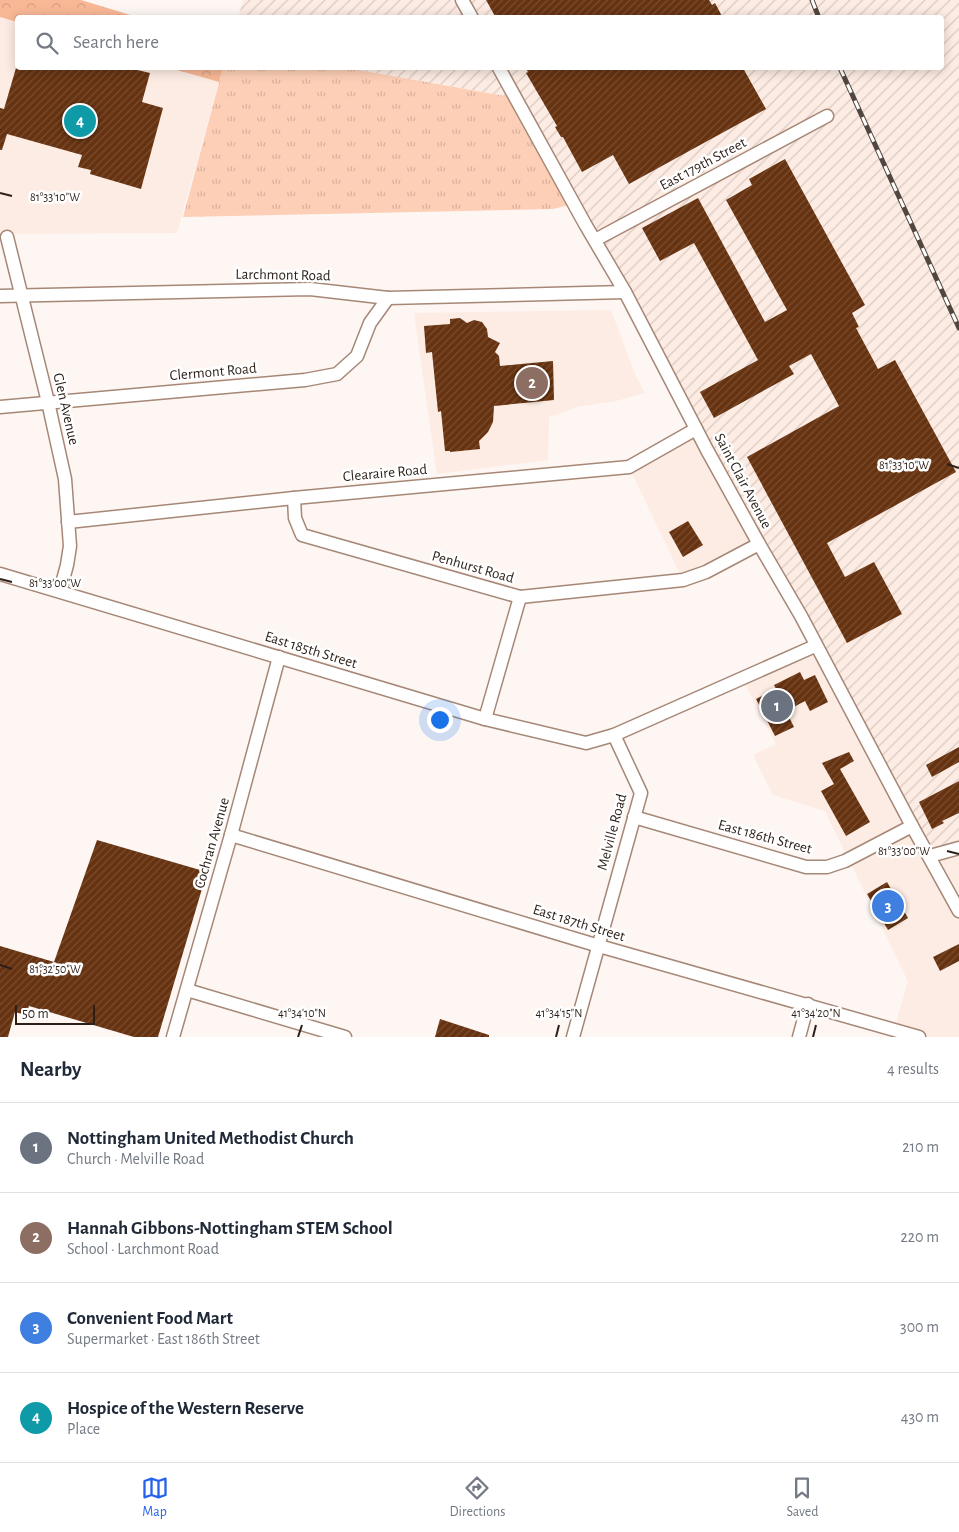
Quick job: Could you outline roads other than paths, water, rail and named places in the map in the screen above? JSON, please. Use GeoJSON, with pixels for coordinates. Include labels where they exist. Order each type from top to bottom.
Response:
{"type":"FeatureCollection","features":[{"type":"Feature","properties":{"kind":"street"},"geometry":{"type":"LineString","coordinates":[[462,0],[470,15]]}},
{"type":"Feature","properties":{"kind":"street","name":"Saint Clair Avenue"},"geometry":{"type":"LineString","coordinates":[[500,70],[594,240],[625,292],[696,430],[801,616],[959,911]]}},
{"type":"Feature","properties":{"kind":"street","name":"East 179th Street"},"geometry":{"type":"LineString","coordinates":[[594,240],[827,116]]}},
{"type":"Feature","properties":{"kind":"street","name":"Glen Avenue"},"geometry":{"type":"LineString","coordinates":[[7,237],[65,479],[70,546],[60,591]]}},
{"type":"Feature","properties":{"kind":"street","name":"Larchmont Road"},"geometry":{"type":"LineString","coordinates":[[0,296],[310,289],[388,298],[625,292]]}},
{"type":"Feature","properties":{"kind":"street","name":"Clermont Road"},"geometry":{"type":"LineString","coordinates":[[0,407],[305,380],[337,374],[357,356],[370,323],[388,298]]}},
{"type":"Feature","properties":{"kind":"street","name":"Clearaire Road"},"geometry":{"type":"LineString","coordinates":[[68,522],[294,498],[629,467],[696,430]]}},
{"type":"Feature","properties":{"kind":"street","name":"Penhurst Road"},"geometry":{"type":"LineString","coordinates":[[294,498],[295,518],[302,535],[520,597],[683,580],[706,572],[759,544]]}},
{"type":"Feature","properties":{"kind":"street","name":"East 185th Street"},"geometry":{"type":"LineString","coordinates":[[0,574],[485,719],[586,744],[614,735]]}},
{"type":"Feature","properties":{"kind":"street"},"geometry":{"type":"LineString","coordinates":[[485,719],[520,597]]}},
{"type":"Feature","properties":{"kind":"street"},"geometry":{"type":"LineString","coordinates":[[614,735],[816,646]]}},
{"type":"Feature","properties":{"kind":"street","name":"Cochran Avenue"},"geometry":{"type":"LineString","coordinates":[[173,1037],[231,835],[279,657]]}},
{"type":"Feature","properties":{"kind":"street","name":"Melville Road"},"geometry":{"type":"LineString","coordinates":[[573,1037],[640,793],[614,735]]}},
{"type":"Feature","properties":{"kind":"street","name":"East 186th Street"},"geometry":{"type":"LineString","coordinates":[[634,817],[806,867],[827,867],[845,861],[912,826]]}},
{"type":"Feature","properties":{"kind":"street","name":"East 187th Street"},"geometry":{"type":"LineString","coordinates":[[231,835],[599,946],[919,1037]]}},
{"type":"Feature","properties":{"kind":"street"},"geometry":{"type":"LineString","coordinates":[[930,856],[959,848]]}},
{"type":"Feature","properties":{"kind":"street"},"geometry":{"type":"LineString","coordinates":[[187,990],[345,1037]]}},
{"type":"Feature","properties":{"kind":"street"},"geometry":{"type":"LineString","coordinates":[[799,1037],[808,1004]]}},
{"type":"Feature","properties":{"kind":"railway"},"geometry":{"type":"LineString","coordinates":[[812,0],[818,15]]}},
{"type":"Feature","properties":{"kind":"railway"},"geometry":{"type":"LineString","coordinates":[[841,70],[959,328]]}},
{"type":"Feature","properties":{"kind":"place","name":"Hospice of the Western Reserve"},"geometry":{"type":"Point","coordinates":[80,121]}},
{"type":"Feature","properties":{"kind":"place","name":"Hannah Gibbons-Nottingham STEM School"},"geometry":{"type":"Point","coordinates":[532,383]}},
{"type":"Feature","properties":{"kind":"place","name":"Nottingham United Methodist Church"},"geometry":{"type":"Point","coordinates":[777,706]}},
{"type":"Feature","properties":{"kind":"place","name":"Convenient Food Mart"},"geometry":{"type":"Point","coordinates":[888,906]}}]}
